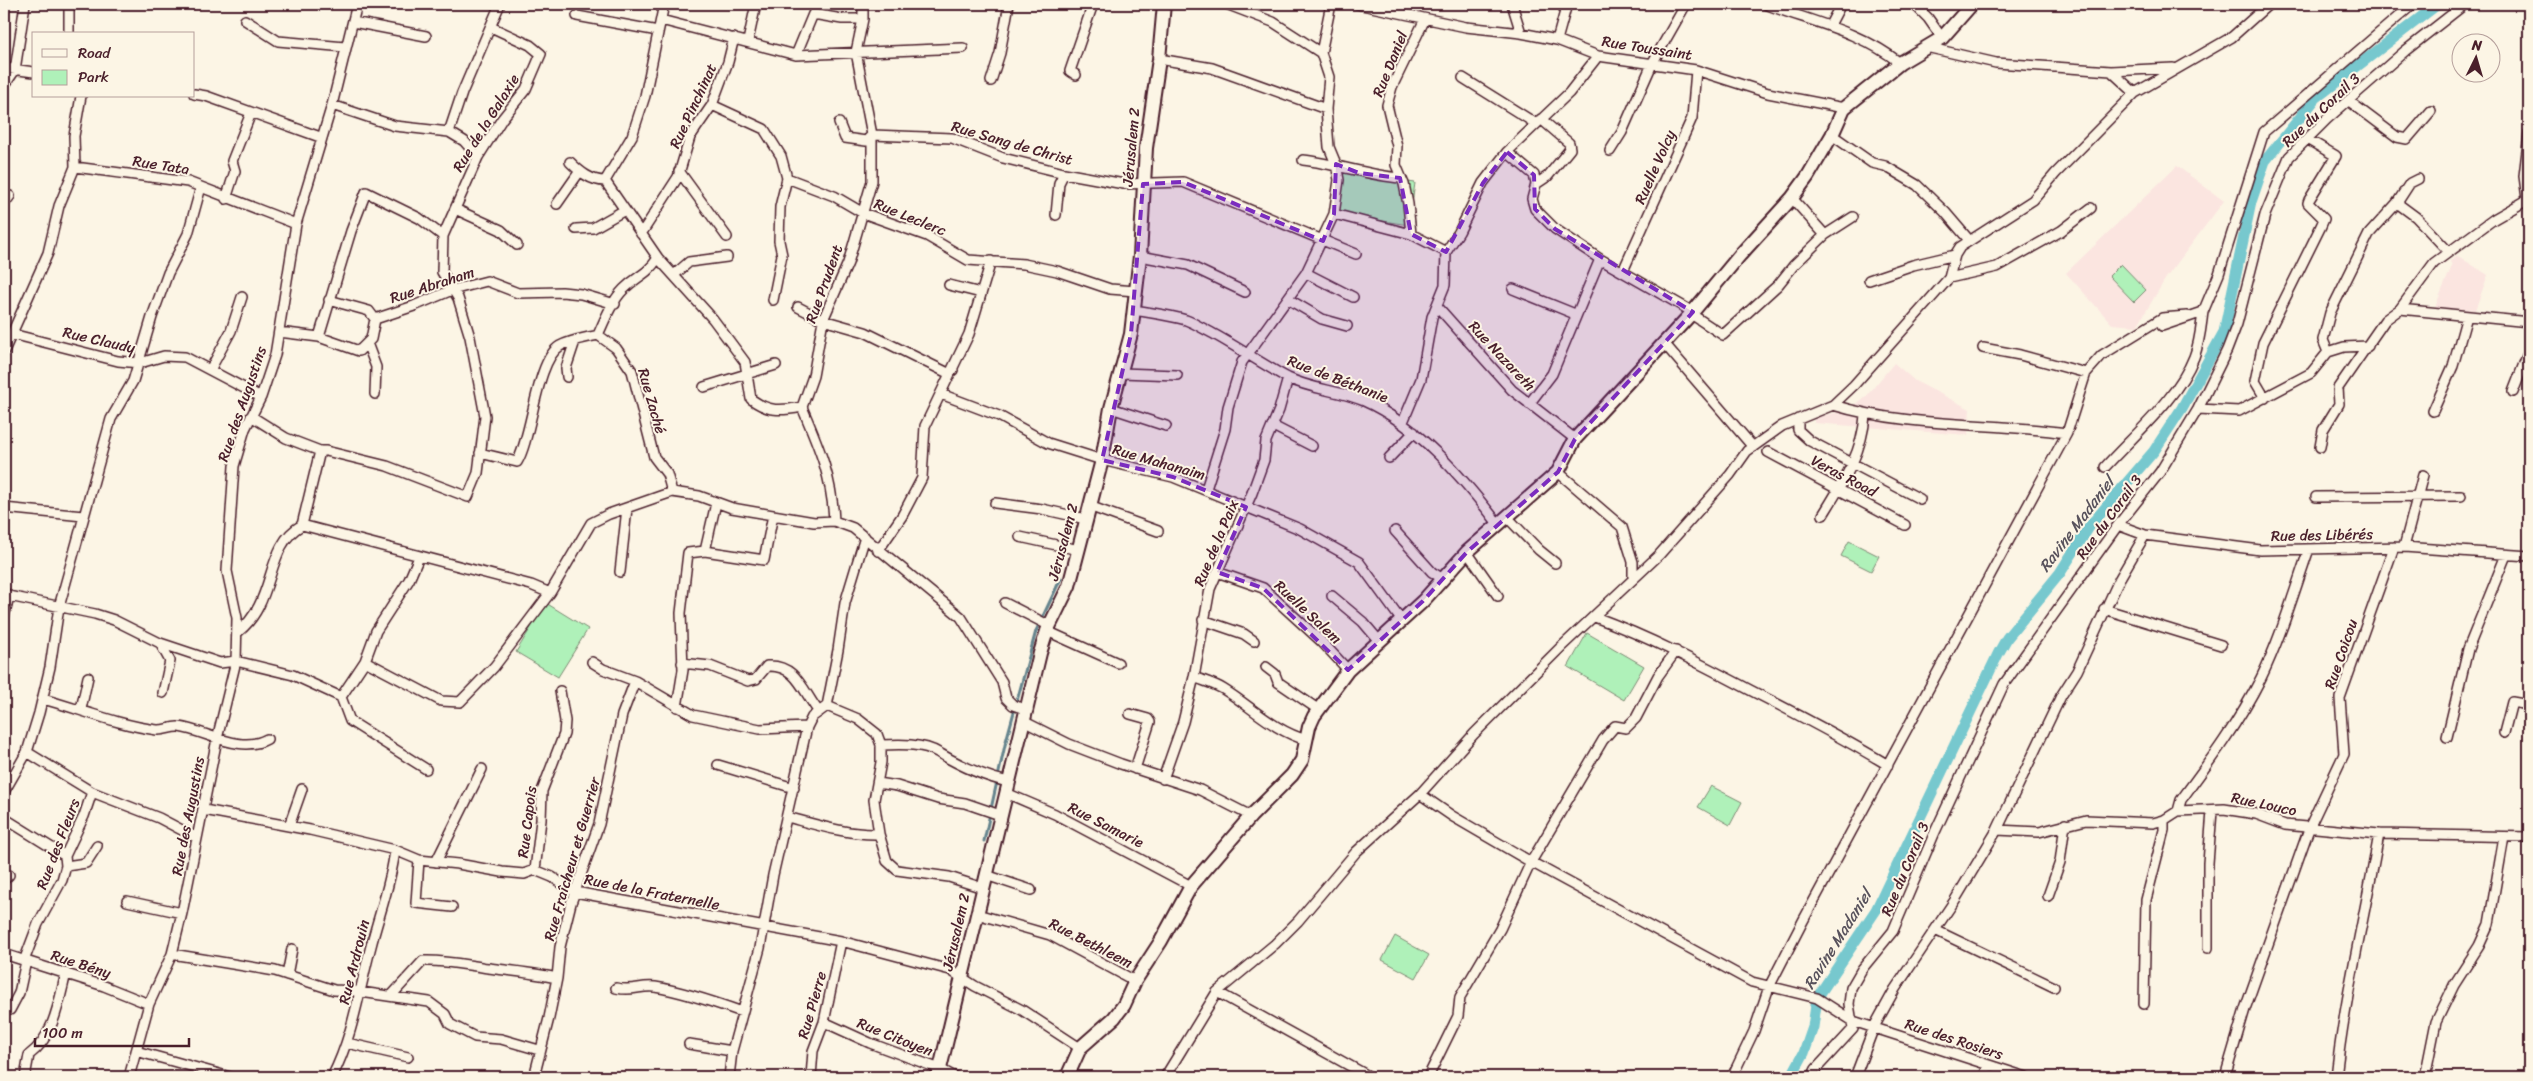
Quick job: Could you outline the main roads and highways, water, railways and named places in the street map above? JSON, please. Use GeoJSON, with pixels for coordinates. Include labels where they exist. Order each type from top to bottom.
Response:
{"type":"FeatureCollection","features":[{"type":"Feature","properties":{"kind":"waterway","name":"Ravine Madaniel"},"geometry":{"type":"LineString","coordinates":[[1791,1077],[1804,1053],[1813,1027],[1817,998],[1876,910],[2007,638],[2060,573],[2089,527],[2154,451],[2182,408],[2224,332],[2251,202],[2265,161],[2316,98],[2438,4]]}},
{"type":"Feature","properties":{"kind":"waterway"},"geometry":{"type":"LineString","coordinates":[[984,841],[1005,745],[1036,631],[1061,578]]}}]}
